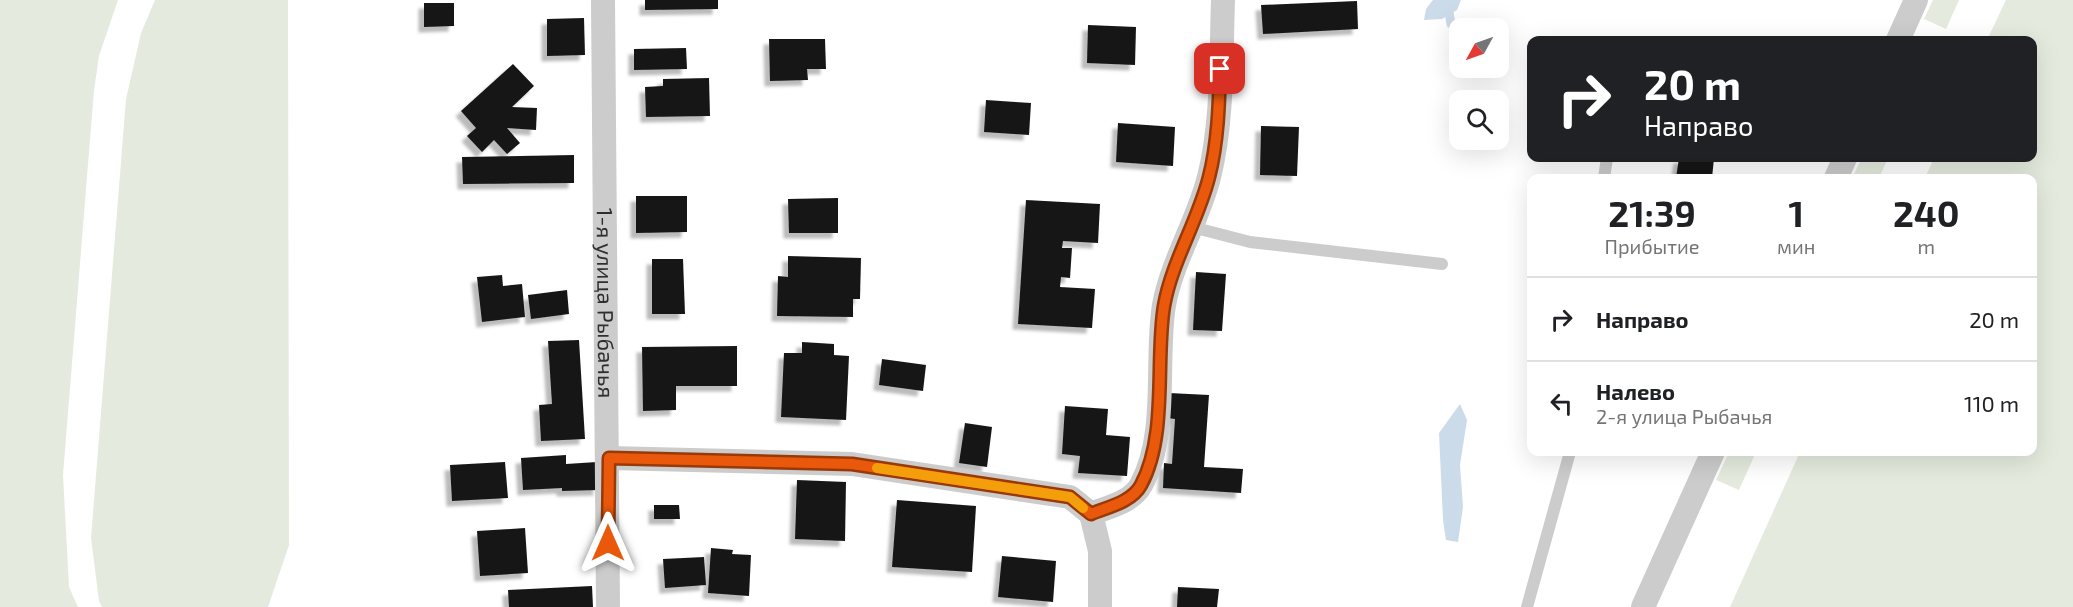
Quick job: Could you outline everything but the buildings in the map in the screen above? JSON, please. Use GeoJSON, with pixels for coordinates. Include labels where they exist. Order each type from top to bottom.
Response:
{"type":"FeatureCollection","features":[{"type":"Feature","properties":{"kind":"street","name":"1-я улица Рыбачья"},"geometry":{"type":"LineString","coordinates":[[603,0],[609,458],[608,607]]}},
{"type":"Feature","properties":{"kind":"street"},"geometry":{"type":"LineString","coordinates":[[1091,514],[1123,501],[1140,487],[1152,460],[1164,306],[1171,277],[1210,176],[1219,114],[1223,0]]}},
{"type":"Feature","properties":{"kind":"street"},"geometry":{"type":"LineString","coordinates":[[1900,36],[1916,0]]}},
{"type":"Feature","properties":{"kind":"street"},"geometry":{"type":"LineString","coordinates":[[1643,607],[1711,456]]}},
{"type":"Feature","properties":{"kind":"street"},"geometry":{"type":"LineString","coordinates":[[609,458],[852,464],[1070,497],[1091,514],[1100,551],[1100,607]]}},
{"type":"Feature","properties":{"kind":"lane"},"geometry":{"type":"LineString","coordinates":[[1192,227],[1250,242],[1442,264]]}},
{"type":"Feature","properties":{"kind":"lane"},"geometry":{"type":"LineString","coordinates":[[1527,607],[1569,456]]}},
{"type":"Feature","properties":{"kind":"shaded area"},"geometry":{"type":"Polygon","coordinates":[[[0,0],[118,0],[99,56],[94,90],[63,475],[69,587],[78,607],[0,607],[0,0]]]}},
{"type":"Feature","properties":{"kind":"shaded area"},"geometry":{"type":"Polygon","coordinates":[[[155,0],[288,0],[289,545],[268,607],[102,607],[99,601],[91,538],[126,99],[141,33],[155,0]]]}},
{"type":"Feature","properties":{"kind":"shaded area"},"geometry":{"type":"Polygon","coordinates":[[[1933,0],[1959,0],[1946,29],[1924,19],[1933,0]]]}},
{"type":"Feature","properties":{"kind":"shaded area"},"geometry":{"type":"Polygon","coordinates":[[[2006,0],[2073,0],[2073,607],[1730,607],[1798,456],[2037,456],[2037,174],[1927,174],[1932,162],[2037,162],[2037,36],[1989,36],[2006,0]]]}},
{"type":"Feature","properties":{"kind":"shaded area"},"geometry":{"type":"Polygon","coordinates":[[[1860,162],[1886,162],[1881,174],[1854,174],[1860,162]]]}},
{"type":"Feature","properties":{"kind":"shaded area"},"geometry":{"type":"Polygon","coordinates":[[[1727,456],[1754,456],[1739,490],[1716,480],[1727,456]]]}},
{"type":"Feature","properties":{"kind":"water"},"geometry":{"type":"Polygon","coordinates":[[[1433,0],[1461,0],[1457,10],[1442,19],[1424,20],[1426,9],[1433,0]]]}},
{"type":"Feature","properties":{"kind":"water"},"geometry":{"type":"Polygon","coordinates":[[[1460,404],[1467,420],[1460,465],[1463,507],[1458,542],[1446,540],[1439,433],[1460,404]]]}},
{"type":"Feature","properties":{"kind":"waterway"},"geometry":{"type":"LineString","coordinates":[[1447,0],[1450,18]]}},
{"type":"Feature","properties":{"kind":"slow traffic"},"geometry":{"type":"LineString","coordinates":[[877,468],[1070,497],[1083,508]]}},
{"type":"Feature","properties":{"kind":"route"},"geometry":{"type":"LineString","coordinates":[[608,543],[609,458],[852,464],[1070,497],[1091,514],[1123,501],[1140,487],[1152,460],[1164,306],[1171,277],[1210,176],[1219,114],[1220,69]]}}]}
